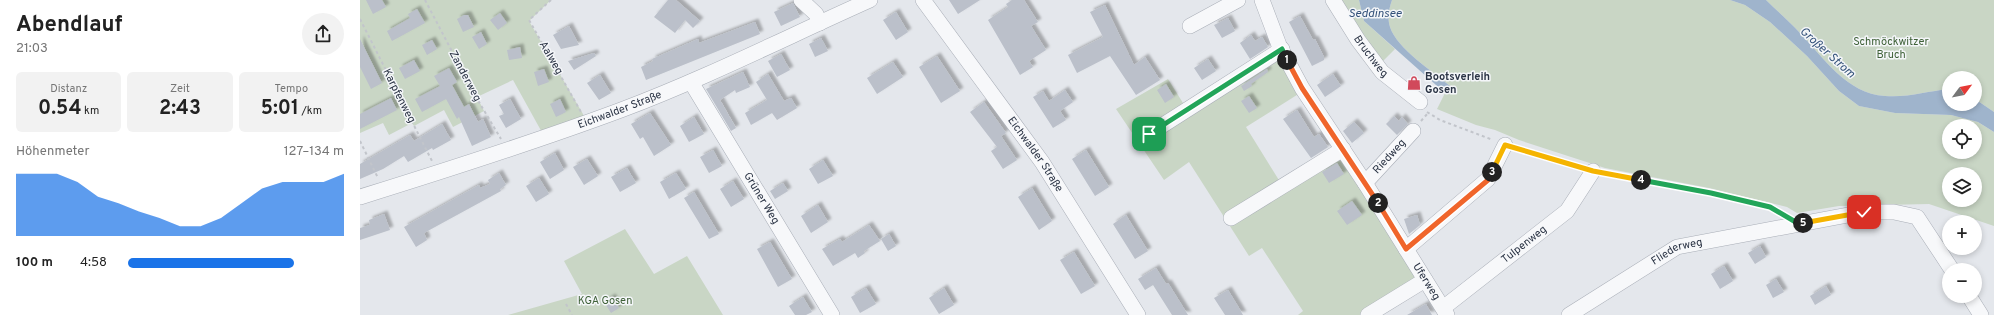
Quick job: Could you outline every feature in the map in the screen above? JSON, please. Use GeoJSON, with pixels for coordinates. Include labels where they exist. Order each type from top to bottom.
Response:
{"type":"FeatureCollection","features":[{"type":"Feature","properties":{"kind":"street"},"geometry":{"type":"LineString","coordinates":[[802,0],[816,14],[820,23]]}},
{"type":"Feature","properties":{"kind":"street","name":"Eichwalder Straße"},"geometry":{"type":"LineString","coordinates":[[360,197],[508,150],[587,122],[691,82],[870,0]]}},
{"type":"Feature","properties":{"kind":"street","name":"Eichwalder Straße"},"geometry":{"type":"LineString","coordinates":[[923,0],[1042,162],[1138,315]]}},
{"type":"Feature","properties":{"kind":"street"},"geometry":{"type":"LineString","coordinates":[[1190,26],[1238,0]]}},
{"type":"Feature","properties":{"kind":"street","name":"Uferweg"},"geometry":{"type":"LineString","coordinates":[[1262,0],[1282,49],[1302,88],[1365,182],[1445,311]]}},
{"type":"Feature","properties":{"kind":"street","name":"Bruchweg"},"geometry":{"type":"LineString","coordinates":[[1333,0],[1358,40],[1382,72],[1425,110]]}},
{"type":"Feature","properties":{"kind":"street"},"geometry":{"type":"LineString","coordinates":[[1149,134],[1282,49]]}},
{"type":"Feature","properties":{"kind":"street","name":"Grüner Weg"},"geometry":{"type":"LineString","coordinates":[[691,82],[832,315]]}},
{"type":"Feature","properties":{"kind":"street","name":"Riedweg"},"geometry":{"type":"LineString","coordinates":[[1365,182],[1413,131]]}},
{"type":"Feature","properties":{"kind":"street"},"geometry":{"type":"LineString","coordinates":[[1406,249],[1488,180],[1505,145]]}},
{"type":"Feature","properties":{"kind":"street"},"geometry":{"type":"LineString","coordinates":[[1231,218],[1343,149]]}},
{"type":"Feature","properties":{"kind":"street","name":"Tulpenweg"},"geometry":{"type":"LineString","coordinates":[[1445,311],[1568,211],[1593,171]]}},
{"type":"Feature","properties":{"kind":"street"},"geometry":{"type":"LineString","coordinates":[[1799,224],[1864,212],[1894,212],[1917,216],[1947,263]]}},
{"type":"Feature","properties":{"kind":"street","name":"Fliederweg"},"geometry":{"type":"LineString","coordinates":[[1569,315],[1677,247],[1799,224]]}},
{"type":"Feature","properties":{"kind":"street"},"geometry":{"type":"LineString","coordinates":[[1368,315],[1426,280]]}},
{"type":"Feature","properties":{"kind":"street"},"geometry":{"type":"LineString","coordinates":[[1974,303],[1982,315]]}},
{"type":"Feature","properties":{"kind":"path","name":"Zanderweg"},"geometry":{"type":"LineString","coordinates":[[425,0],[476,97],[508,150]]}},
{"type":"Feature","properties":{"kind":"path","name":"Aalweg"},"geometry":{"type":"LineString","coordinates":[[549,1],[529,20],[587,122]]}},
{"type":"Feature","properties":{"kind":"path","name":"Karpfenweg"},"geometry":{"type":"LineString","coordinates":[[360,19],[438,172]]}},
{"type":"Feature","properties":{"kind":"path"},"geometry":{"type":"LineString","coordinates":[[1440,120],[1505,145],[1593,171],[1711,193],[1770,207],[1799,224]]}},
{"type":"Feature","properties":{"kind":"path"},"geometry":{"type":"LineString","coordinates":[[360,141],[383,190]]}},
{"type":"Feature","properties":{"kind":"path"},"geometry":{"type":"LineString","coordinates":[[566,304],[572,315]]}},
{"type":"Feature","properties":{"kind":"green space"},"geometry":{"type":"Polygon","coordinates":[[[360,0],[551,0],[529,21],[587,121],[544,136],[513,80],[477,97],[484,111],[453,127],[444,110],[414,126],[412,123],[389,135],[383,123],[360,133],[360,0]]]}},
{"type":"Feature","properties":{"kind":"green space"},"geometry":{"type":"Polygon","coordinates":[[[1337,0],[1359,0],[1364,21],[1395,49],[1383,61],[1337,0]]]}},
{"type":"Feature","properties":{"kind":"green space"},"geometry":{"type":"Polygon","coordinates":[[[1392,0],[1730,0],[1745,5],[1770,22],[1807,56],[1839,91],[1859,106],[1895,113],[1951,115],[1966,119],[1942,119],[1942,159],[1982,159],[1982,124],[1994,132],[1994,226],[1982,222],[1982,215],[1962,215],[1929,204],[1839,206],[1797,213],[1787,207],[1709,188],[1605,168],[1519,140],[1495,130],[1476,125],[1437,109],[1445,93],[1451,87],[1417,60],[1400,44],[1390,27],[1389,13],[1392,0]]]}},
{"type":"Feature","properties":{"kind":"green space","name":"Schmöckwitzer Bruch"},"geometry":{"type":"Polygon","coordinates":[[[1766,0],[1994,0],[1994,112],[1982,104],[1982,71],[1942,71],[1942,90],[1901,96],[1871,94],[1859,89],[1837,73],[1795,28],[1766,0]]]}},
{"type":"Feature","properties":{"kind":"green space"},"geometry":{"type":"Polygon","coordinates":[[[1280,53],[1300,93],[1246,127],[1282,185],[1342,153],[1422,282],[1370,315],[1298,315],[1303,311],[1262,248],[1249,256],[1189,162],[1164,180],[1116,109],[1168,79],[1188,111],[1280,53]]]}},
{"type":"Feature","properties":{"kind":"green space","name":"KGA Gosen"},"geometry":{"type":"Polygon","coordinates":[[[625,229],[654,274],[687,256],[723,315],[508,315],[582,294],[564,261],[625,229]]]}},
{"type":"Feature","properties":{"kind":"water","name":"Seddinsee"},"geometry":{"type":"Polygon","coordinates":[[[1359,0],[1392,0],[1389,10],[1389,20],[1390,27],[1394,35],[1408,52],[1451,87],[1445,93],[1364,21],[1359,0]]]}},
{"type":"Feature","properties":{"kind":"water"},"geometry":{"type":"Polygon","coordinates":[[[1730,0],[1766,0],[1795,28],[1837,73],[1859,89],[1871,94],[1885,96],[1909,95],[1942,90],[1942,111],[1982,111],[1982,104],[1994,112],[1994,132],[1982,124],[1982,119],[1966,119],[1951,115],[1895,113],[1859,106],[1839,91],[1807,56],[1770,22],[1745,5],[1730,0]]]}},
{"type":"Feature","properties":{"kind":"building"},"geometry":{"type":"Polygon","coordinates":[[[366,0],[382,0],[386,7],[373,14],[366,0]]]}},
{"type":"Feature","properties":{"kind":"building"},"geometry":{"type":"Polygon","coordinates":[[[668,0],[676,0],[700,21],[693,28],[685,20],[675,33],[654,17],[668,0]]]}},
{"type":"Feature","properties":{"kind":"building"},"geometry":{"type":"Polygon","coordinates":[[[949,0],[980,0],[958,14],[949,0]]]}},
{"type":"Feature","properties":{"kind":"building"},"geometry":{"type":"Polygon","coordinates":[[[1012,0],[1024,0],[1038,22],[1031,26],[1046,50],[1029,61],[1033,67],[1020,75],[988,20],[1008,7],[1006,4],[1012,0]]]}},
{"type":"Feature","properties":{"kind":"building"},"geometry":{"type":"Polygon","coordinates":[[[793,3],[800,17],[781,26],[774,12],[793,3]]]}},
{"type":"Feature","properties":{"kind":"building"},"geometry":{"type":"Polygon","coordinates":[[[1105,5],[1134,65],[1145,57],[1160,80],[1136,95],[1110,56],[1077,73],[1068,55],[1103,37],[1090,12],[1105,5]]]}},
{"type":"Feature","properties":{"kind":"building"},"geometry":{"type":"Polygon","coordinates":[[[417,9],[425,23],[392,41],[387,31],[410,18],[408,14],[417,9]]]}},
{"type":"Feature","properties":{"kind":"building"},"geometry":{"type":"Polygon","coordinates":[[[896,12],[908,32],[896,40],[883,20],[896,12]]]}},
{"type":"Feature","properties":{"kind":"building"},"geometry":{"type":"Polygon","coordinates":[[[500,13],[507,23],[498,30],[490,20],[500,13]]]}},
{"type":"Feature","properties":{"kind":"building"},"geometry":{"type":"Polygon","coordinates":[[[464,15],[468,15],[474,27],[463,32],[457,19],[464,15]]]}},
{"type":"Feature","properties":{"kind":"building"},"geometry":{"type":"Polygon","coordinates":[[[1300,16],[1313,40],[1315,39],[1324,57],[1324,60],[1312,66],[1289,22],[1300,16]]]}},
{"type":"Feature","properties":{"kind":"building"},"geometry":{"type":"Polygon","coordinates":[[[1228,18],[1235,31],[1222,38],[1214,25],[1228,18]]]}},
{"type":"Feature","properties":{"kind":"building"},"geometry":{"type":"Polygon","coordinates":[[[755,22],[760,34],[646,80],[641,67],[653,61],[652,59],[698,39],[699,43],[755,22]]]}},
{"type":"Feature","properties":{"kind":"building"},"geometry":{"type":"Polygon","coordinates":[[[569,26],[579,45],[561,49],[553,35],[569,26]]]}},
{"type":"Feature","properties":{"kind":"building"},"geometry":{"type":"Polygon","coordinates":[[[481,32],[487,44],[479,49],[472,37],[481,32]]]}},
{"type":"Feature","properties":{"kind":"building"},"geometry":{"type":"Polygon","coordinates":[[[1251,35],[1255,41],[1262,37],[1268,47],[1250,59],[1240,43],[1251,35]]]}},
{"type":"Feature","properties":{"kind":"building"},"geometry":{"type":"Polygon","coordinates":[[[821,38],[828,51],[815,57],[809,44],[821,38]]]}},
{"type":"Feature","properties":{"kind":"building"},"geometry":{"type":"Polygon","coordinates":[[[360,39],[382,83],[371,89],[360,67],[360,39]]]}},
{"type":"Feature","properties":{"kind":"building"},"geometry":{"type":"Polygon","coordinates":[[[432,40],[437,49],[427,55],[422,45],[432,40]]]}},
{"type":"Feature","properties":{"kind":"building"},"geometry":{"type":"Polygon","coordinates":[[[520,47],[522,58],[509,60],[507,50],[520,47]]]}},
{"type":"Feature","properties":{"kind":"building"},"geometry":{"type":"Polygon","coordinates":[[[594,53],[596,56],[574,70],[568,61],[594,53]]]}},
{"type":"Feature","properties":{"kind":"building"},"geometry":{"type":"Polygon","coordinates":[[[781,54],[790,70],[777,77],[768,61],[781,54]]]}},
{"type":"Feature","properties":{"kind":"building"},"geometry":{"type":"Polygon","coordinates":[[[937,56],[960,91],[941,103],[919,67],[937,56]]]}},
{"type":"Feature","properties":{"kind":"building"},"geometry":{"type":"Polygon","coordinates":[[[1208,59],[1216,71],[1202,80],[1194,68],[1208,59]]]}},
{"type":"Feature","properties":{"kind":"building"},"geometry":{"type":"Polygon","coordinates":[[[414,60],[420,71],[405,79],[399,68],[414,60]]]}},
{"type":"Feature","properties":{"kind":"building"},"geometry":{"type":"Polygon","coordinates":[[[893,62],[903,77],[877,94],[867,78],[893,62]]]}},
{"type":"Feature","properties":{"kind":"building"},"geometry":{"type":"Polygon","coordinates":[[[449,68],[457,82],[452,85],[464,107],[469,104],[478,122],[483,119],[491,137],[472,146],[459,117],[457,119],[446,99],[422,112],[415,99],[440,86],[434,76],[449,68]]]}},
{"type":"Feature","properties":{"kind":"building"},"geometry":{"type":"Polygon","coordinates":[[[544,69],[549,82],[538,86],[534,72],[544,69]]]}},
{"type":"Feature","properties":{"kind":"building"},"geometry":{"type":"Polygon","coordinates":[[[1267,69],[1268,72],[1244,91],[1241,86],[1267,69]]]}},
{"type":"Feature","properties":{"kind":"building"},"geometry":{"type":"Polygon","coordinates":[[[743,72],[750,87],[736,93],[735,90],[720,100],[736,128],[731,131],[706,89],[743,72]]]}},
{"type":"Feature","properties":{"kind":"building"},"geometry":{"type":"Polygon","coordinates":[[[768,74],[784,101],[791,98],[797,108],[777,120],[772,113],[751,125],[745,113],[767,100],[756,82],[768,74]]]}},
{"type":"Feature","properties":{"kind":"building"},"geometry":{"type":"Polygon","coordinates":[[[1333,74],[1341,86],[1325,97],[1317,85],[1333,74]]]}},
{"type":"Feature","properties":{"kind":"building"},"geometry":{"type":"Polygon","coordinates":[[[600,75],[611,93],[599,100],[587,83],[600,75]]]}},
{"type":"Feature","properties":{"kind":"building"},"geometry":{"type":"Polygon","coordinates":[[[1166,84],[1174,97],[1165,103],[1157,90],[1166,84]]]}},
{"type":"Feature","properties":{"kind":"building"},"geometry":{"type":"Polygon","coordinates":[[[1065,90],[1073,102],[1060,111],[1066,120],[1053,128],[1033,97],[1043,91],[1049,101],[1065,90]]]}},
{"type":"Feature","properties":{"kind":"building"},"geometry":{"type":"Polygon","coordinates":[[[1249,96],[1257,108],[1249,113],[1241,101],[1249,96]]]}},
{"type":"Feature","properties":{"kind":"building"},"geometry":{"type":"Polygon","coordinates":[[[391,98],[397,110],[360,129],[360,114],[391,98]]]}},
{"type":"Feature","properties":{"kind":"building"},"geometry":{"type":"Polygon","coordinates":[[[510,99],[521,119],[506,128],[499,116],[504,114],[499,105],[510,99]]]}},
{"type":"Feature","properties":{"kind":"building"},"geometry":{"type":"Polygon","coordinates":[[[560,99],[566,112],[556,117],[550,104],[560,99]]]}},
{"type":"Feature","properties":{"kind":"building"},"geometry":{"type":"Polygon","coordinates":[[[984,102],[1006,133],[1001,136],[1017,160],[1003,169],[991,151],[997,147],[970,112],[984,102]]]}},
{"type":"Feature","properties":{"kind":"building"},"geometry":{"type":"Polygon","coordinates":[[[1297,110],[1314,137],[1319,134],[1328,147],[1311,158],[1283,119],[1297,110]]]}},
{"type":"Feature","properties":{"kind":"building"},"geometry":{"type":"Polygon","coordinates":[[[650,113],[671,145],[654,156],[643,137],[640,139],[631,124],[650,113]]]}},
{"type":"Feature","properties":{"kind":"building"},"geometry":{"type":"Polygon","coordinates":[[[1394,116],[1399,121],[1402,117],[1408,124],[1397,135],[1386,124],[1394,116]]]}},
{"type":"Feature","properties":{"kind":"building"},"geometry":{"type":"Polygon","coordinates":[[[694,117],[704,134],[689,142],[680,126],[694,117]]]}},
{"type":"Feature","properties":{"kind":"building"},"geometry":{"type":"Polygon","coordinates":[[[1354,122],[1364,133],[1352,143],[1343,131],[1354,122]]]}},
{"type":"Feature","properties":{"kind":"building"},"geometry":{"type":"Polygon","coordinates":[[[442,124],[451,140],[433,150],[432,148],[408,162],[404,156],[383,169],[360,179],[360,164],[410,135],[414,141],[442,124]]]}},
{"type":"Feature","properties":{"kind":"building"},"geometry":{"type":"Polygon","coordinates":[[[713,150],[722,166],[709,173],[700,157],[713,150]]]}},
{"type":"Feature","properties":{"kind":"building"},"geometry":{"type":"Polygon","coordinates":[[[1086,150],[1109,187],[1095,196],[1072,159],[1086,150]]]}},
{"type":"Feature","properties":{"kind":"building"},"geometry":{"type":"Polygon","coordinates":[[[555,153],[564,170],[550,179],[540,162],[555,153]]]}},
{"type":"Feature","properties":{"kind":"building"},"geometry":{"type":"Polygon","coordinates":[[[587,159],[598,176],[584,185],[573,167],[587,159]]]}},
{"type":"Feature","properties":{"kind":"building"},"geometry":{"type":"Polygon","coordinates":[[[823,160],[833,176],[818,184],[809,169],[823,160]]]}},
{"type":"Feature","properties":{"kind":"building"},"geometry":{"type":"Polygon","coordinates":[[[1337,163],[1344,174],[1329,183],[1322,172],[1337,163]]]}},
{"type":"Feature","properties":{"kind":"building"},"geometry":{"type":"Polygon","coordinates":[[[627,168],[636,183],[620,192],[611,177],[627,168]]]}},
{"type":"Feature","properties":{"kind":"building"},"geometry":{"type":"Polygon","coordinates":[[[499,173],[506,185],[500,189],[501,191],[424,233],[427,240],[416,247],[404,227],[479,185],[480,188],[490,184],[488,180],[499,173]]]}},
{"type":"Feature","properties":{"kind":"building"},"geometry":{"type":"Polygon","coordinates":[[[676,173],[686,189],[669,199],[660,182],[676,173]]]}},
{"type":"Feature","properties":{"kind":"building"},"geometry":{"type":"Polygon","coordinates":[[[539,178],[549,194],[536,202],[526,186],[539,178]]]}},
{"type":"Feature","properties":{"kind":"building"},"geometry":{"type":"Polygon","coordinates":[[[733,181],[744,199],[731,207],[720,189],[733,181]]]}},
{"type":"Feature","properties":{"kind":"building"},"geometry":{"type":"Polygon","coordinates":[[[783,183],[788,191],[775,199],[770,191],[783,183]]]}},
{"type":"Feature","properties":{"kind":"building"},"geometry":{"type":"Polygon","coordinates":[[[1032,188],[1052,221],[1039,230],[1018,197],[1032,188]]]}},
{"type":"Feature","properties":{"kind":"building"},"geometry":{"type":"Polygon","coordinates":[[[694,192],[719,234],[709,239],[684,198],[694,192]]]}},
{"type":"Feature","properties":{"kind":"building"},"geometry":{"type":"Polygon","coordinates":[[[1352,201],[1362,215],[1347,225],[1337,211],[1352,201]]]}},
{"type":"Feature","properties":{"kind":"building"},"geometry":{"type":"Polygon","coordinates":[[[818,205],[828,222],[811,233],[801,216],[818,205]]]}},
{"type":"Feature","properties":{"kind":"building"},"geometry":{"type":"Polygon","coordinates":[[[384,214],[390,230],[360,240],[360,228],[370,225],[369,220],[384,214]]]}},
{"type":"Feature","properties":{"kind":"building"},"geometry":{"type":"Polygon","coordinates":[[[1126,215],[1148,251],[1135,259],[1113,224],[1126,215]]]}},
{"type":"Feature","properties":{"kind":"building"},"geometry":{"type":"Polygon","coordinates":[[[1417,215],[1420,225],[1409,234],[1404,219],[1417,215]]]}},
{"type":"Feature","properties":{"kind":"building"},"geometry":{"type":"Polygon","coordinates":[[[869,225],[880,241],[864,251],[865,253],[858,258],[855,253],[833,266],[822,249],[840,239],[842,242],[869,225]]]}},
{"type":"Feature","properties":{"kind":"building"},"geometry":{"type":"Polygon","coordinates":[[[889,234],[896,246],[888,251],[881,239],[889,234]]]}},
{"type":"Feature","properties":{"kind":"building"},"geometry":{"type":"Polygon","coordinates":[[[770,242],[792,279],[778,287],[757,249],[770,242]]]}},
{"type":"Feature","properties":{"kind":"building"},"geometry":{"type":"Polygon","coordinates":[[[1760,246],[1766,257],[1755,264],[1748,253],[1760,246]]]}},
{"type":"Feature","properties":{"kind":"building"},"geometry":{"type":"Polygon","coordinates":[[[1074,252],[1095,286],[1081,294],[1060,260],[1074,252]]]}},
{"type":"Feature","properties":{"kind":"building"},"geometry":{"type":"Polygon","coordinates":[[[1724,266],[1733,281],[1720,289],[1711,274],[1724,266]]]}},
{"type":"Feature","properties":{"kind":"building"},"geometry":{"type":"Polygon","coordinates":[[[1156,268],[1166,284],[1168,283],[1188,315],[1172,315],[1153,285],[1145,290],[1138,279],[1156,268]]]}},
{"type":"Feature","properties":{"kind":"building"},"geometry":{"type":"Polygon","coordinates":[[[1776,279],[1784,292],[1773,298],[1766,285],[1776,279]]]}},
{"type":"Feature","properties":{"kind":"building"},"geometry":{"type":"Polygon","coordinates":[[[1826,286],[1831,295],[1815,305],[1810,296],[1826,286]]]}},
{"type":"Feature","properties":{"kind":"building"},"geometry":{"type":"Polygon","coordinates":[[[866,288],[876,304],[860,313],[851,297],[866,288]]]}},
{"type":"Feature","properties":{"kind":"building"},"geometry":{"type":"Polygon","coordinates":[[[944,288],[954,305],[939,314],[929,298],[944,288]]]}},
{"type":"Feature","properties":{"kind":"building"},"geometry":{"type":"Polygon","coordinates":[[[1228,290],[1243,315],[1225,315],[1214,298],[1228,290]]]}},
{"type":"Feature","properties":{"kind":"building"},"geometry":{"type":"Polygon","coordinates":[[[612,297],[619,308],[611,313],[604,302],[612,297]]]}},
{"type":"Feature","properties":{"kind":"building"},"geometry":{"type":"Polygon","coordinates":[[[803,297],[812,312],[806,315],[795,315],[789,306],[803,297]]]}},
{"type":"Feature","properties":{"kind":"building"},"geometry":{"type":"Polygon","coordinates":[[[1426,304],[1432,315],[1407,315],[1426,304]]]}},
{"type":"Feature","properties":{"kind":"place","name":"Bootsverleih Gosen"},"geometry":{"type":"Point","coordinates":[1414,83]}},
{"type":"Feature","properties":{"kind":"route"},"geometry":{"type":"LineString","coordinates":[[1149,134],[1282,49],[1302,88],[1365,182],[1406,249],[1488,180],[1505,145],[1593,171],[1711,193],[1770,207],[1799,224],[1864,212]]}},
{"type":"Feature","properties":{"kind":"water label","name":"Großer Strom"},"geometry":{"type":"Point","coordinates":[1827,53]}}]}
